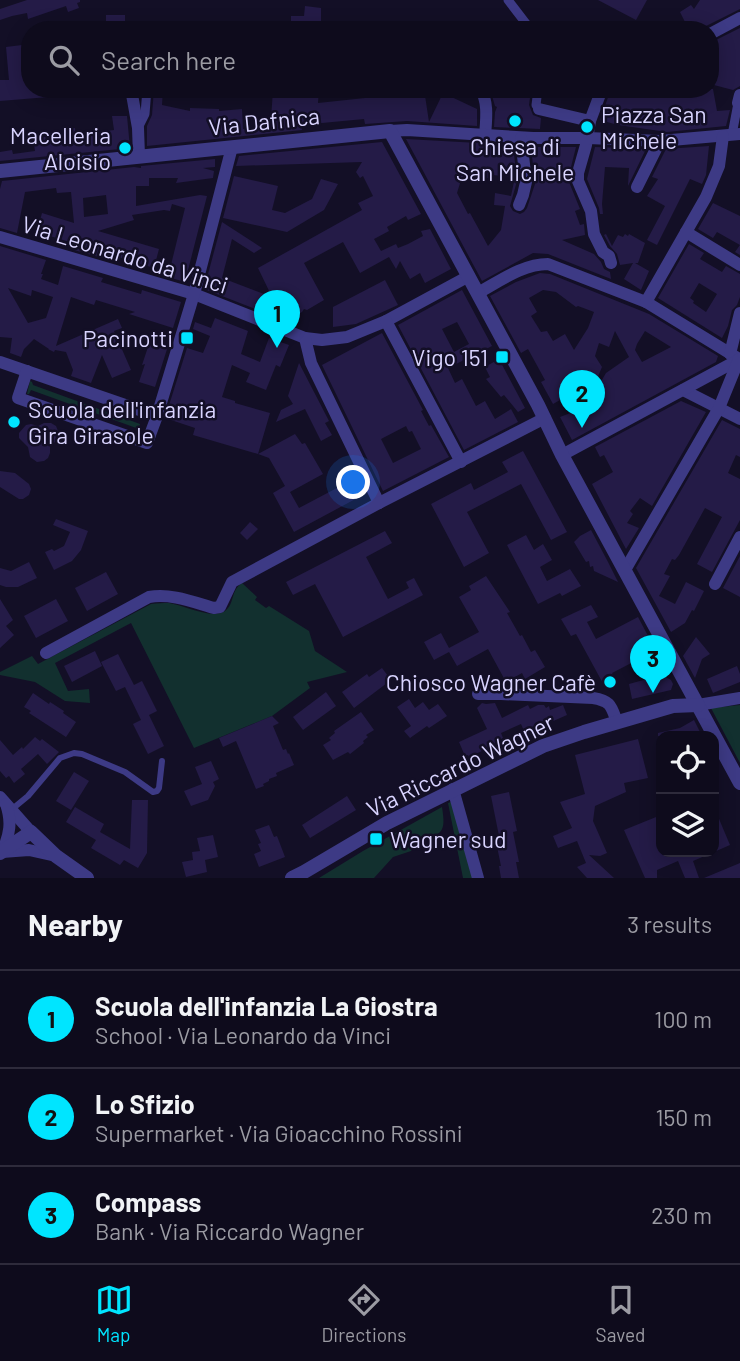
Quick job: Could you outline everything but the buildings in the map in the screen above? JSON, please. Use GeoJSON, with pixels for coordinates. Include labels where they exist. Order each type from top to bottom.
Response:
{"type":"FeatureCollection","features":[{"type":"Feature","properties":{"kind":"street"},"geometry":{"type":"LineString","coordinates":[[508,0],[524,21]]}},
{"type":"Feature","properties":{"kind":"street"},"geometry":{"type":"LineString","coordinates":[[719,29],[740,18]]}},
{"type":"Feature","properties":{"kind":"street"},"geometry":{"type":"LineString","coordinates":[[133,98],[139,156]]}},
{"type":"Feature","properties":{"kind":"street"},"geometry":{"type":"LineString","coordinates":[[138,128],[145,114],[146,98]]}},
{"type":"Feature","properties":{"kind":"street"},"geometry":{"type":"LineString","coordinates":[[485,98],[485,136]]}},
{"type":"Feature","properties":{"kind":"street"},"geometry":{"type":"LineString","coordinates":[[537,98],[536,106],[539,109],[590,119]]}},
{"type":"Feature","properties":{"kind":"street"},"geometry":{"type":"LineString","coordinates":[[598,98],[590,119],[578,181],[591,211],[594,234],[611,263]]}},
{"type":"Feature","properties":{"kind":"street"},"geometry":{"type":"LineString","coordinates":[[646,302],[711,184],[732,135],[739,99]]}},
{"type":"Feature","properties":{"kind":"street","name":"Via Dafnica"},"geometry":{"type":"LineString","coordinates":[[0,171],[407,130],[587,141],[660,141]]}},
{"type":"Feature","properties":{"kind":"street"},"geometry":{"type":"LineString","coordinates":[[390,131],[740,783]]}},
{"type":"Feature","properties":{"kind":"street"},"geometry":{"type":"LineString","coordinates":[[637,187],[660,141],[732,135]]}},
{"type":"Feature","properties":{"kind":"street"},"geometry":{"type":"LineString","coordinates":[[519,205],[526,182],[527,138]]}},
{"type":"Feature","properties":{"kind":"street"},"geometry":{"type":"LineString","coordinates":[[27,371],[18,398],[147,443],[194,294],[232,148]]}},
{"type":"Feature","properties":{"kind":"street"},"geometry":{"type":"LineString","coordinates":[[686,232],[740,265]]}},
{"type":"Feature","properties":{"kind":"street","name":"Via Leonardo da Vinci"},"geometry":{"type":"LineString","coordinates":[[0,237],[194,294],[305,338],[321,340],[347,337],[386,321],[469,276]]}},
{"type":"Feature","properties":{"kind":"street"},"geometry":{"type":"LineString","coordinates":[[478,293],[527,267],[548,264],[646,302],[736,357]]}},
{"type":"Feature","properties":{"kind":"street"},"geometry":{"type":"LineString","coordinates":[[625,570],[719,408],[736,357],[740,313]]}},
{"type":"Feature","properties":{"kind":"street"},"geometry":{"type":"LineString","coordinates":[[386,321],[461,462]]}},
{"type":"Feature","properties":{"kind":"street"},"geometry":{"type":"LineString","coordinates":[[305,338],[311,363],[379,503]]}},
{"type":"Feature","properties":{"kind":"street"},"geometry":{"type":"LineString","coordinates":[[562,455],[683,390],[736,357]]}},
{"type":"Feature","properties":{"kind":"street"},"geometry":{"type":"LineString","coordinates":[[0,362],[157,416]]}},
{"type":"Feature","properties":{"kind":"street"},"geometry":{"type":"LineString","coordinates":[[683,390],[740,419]]}},
{"type":"Feature","properties":{"kind":"street"},"geometry":{"type":"LineString","coordinates":[[46,653],[149,597],[170,596],[214,608],[220,607],[232,582],[545,418]]}},
{"type":"Feature","properties":{"kind":"street"},"geometry":{"type":"LineString","coordinates":[[715,584],[740,537]]}},
{"type":"Feature","properties":{"kind":"street"},"geometry":{"type":"LineString","coordinates":[[478,694],[603,700],[610,704],[617,722]]}},
{"type":"Feature","properties":{"kind":"street"},"geometry":{"type":"LineString","coordinates":[[698,705],[740,698]]}},
{"type":"Feature","properties":{"kind":"street","name":"Via Riccardo Wagner"},"geometry":{"type":"LineString","coordinates":[[292,878],[387,823],[543,746],[673,706],[698,705]]}},
{"type":"Feature","properties":{"kind":"street"},"geometry":{"type":"LineString","coordinates":[[453,789],[478,878]]}},
{"type":"Feature","properties":{"kind":"street"},"geometry":{"type":"LineString","coordinates":[[6,803],[56,856],[87,878]]}},
{"type":"Feature","properties":{"kind":"street"},"geometry":{"type":"LineString","coordinates":[[1,853],[10,825],[6,803]]}},
{"type":"Feature","properties":{"kind":"street"},"geometry":{"type":"LineString","coordinates":[[1,853],[31,832]]}},
{"type":"Feature","properties":{"kind":"street"},"geometry":{"type":"LineString","coordinates":[[1,853],[29,850],[56,856]]}},
{"type":"Feature","properties":{"kind":"lane"},"geometry":{"type":"LineString","coordinates":[[6,803],[28,796],[60,758],[66,755],[82,754],[114,767],[136,778],[153,792],[159,789],[162,761]]}},
{"type":"Feature","properties":{"kind":"green space"},"geometry":{"type":"Polygon","coordinates":[[[30,381],[33,385],[140,424],[139,429],[31,390],[27,394],[30,381]]]}},
{"type":"Feature","properties":{"kind":"green space"},"geometry":{"type":"Polygon","coordinates":[[[242,583],[257,597],[255,600],[266,608],[269,606],[309,631],[315,651],[347,672],[307,682],[310,688],[272,716],[194,748],[131,623],[55,663],[68,691],[89,689],[90,703],[65,701],[35,682],[0,675],[0,672],[32,656],[38,664],[151,604],[169,603],[213,614],[225,611],[242,583]]]}},
{"type":"Feature","properties":{"kind":"green space"},"geometry":{"type":"Polygon","coordinates":[[[740,705],[740,763],[711,708],[740,705]]]}},
{"type":"Feature","properties":{"kind":"green space"},"geometry":{"type":"Polygon","coordinates":[[[451,802],[474,878],[463,878],[448,803],[451,802]]]}},
{"type":"Feature","properties":{"kind":"green space"},"geometry":{"type":"Polygon","coordinates":[[[442,807],[441,831],[419,839],[411,851],[393,857],[374,878],[319,878],[363,851],[442,807]]]}},
{"type":"Feature","properties":{"kind":"place","name":"Chiesa di San Michele"},"geometry":{"type":"Point","coordinates":[515,121]}},
{"type":"Feature","properties":{"kind":"place","name":"Piazza San Michele"},"geometry":{"type":"Point","coordinates":[587,127]}},
{"type":"Feature","properties":{"kind":"place","name":"Macelleria Aloisio"},"geometry":{"type":"Point","coordinates":[125,148]}},
{"type":"Feature","properties":{"kind":"place","name":"Pacinotti"},"geometry":{"type":"Point","coordinates":[187,338]}},
{"type":"Feature","properties":{"kind":"place","name":"Scuola dell'infanzia La Giostra"},"geometry":{"type":"Point","coordinates":[277,348]}},
{"type":"Feature","properties":{"kind":"place","name":"Vigo 151"},"geometry":{"type":"Point","coordinates":[502,357]}},
{"type":"Feature","properties":{"kind":"place","name":"Scuola dell'infanzia Gira Girasole"},"geometry":{"type":"Point","coordinates":[14,422]}},
{"type":"Feature","properties":{"kind":"place","name":"Lo Sfizio"},"geometry":{"type":"Point","coordinates":[582,428]}},
{"type":"Feature","properties":{"kind":"place","name":"Chiosco Wagner Cafè"},"geometry":{"type":"Point","coordinates":[610,682]}},
{"type":"Feature","properties":{"kind":"place","name":"Compass"},"geometry":{"type":"Point","coordinates":[653,693]}},
{"type":"Feature","properties":{"kind":"place","name":"Wagner sud"},"geometry":{"type":"Point","coordinates":[376,839]}}]}
